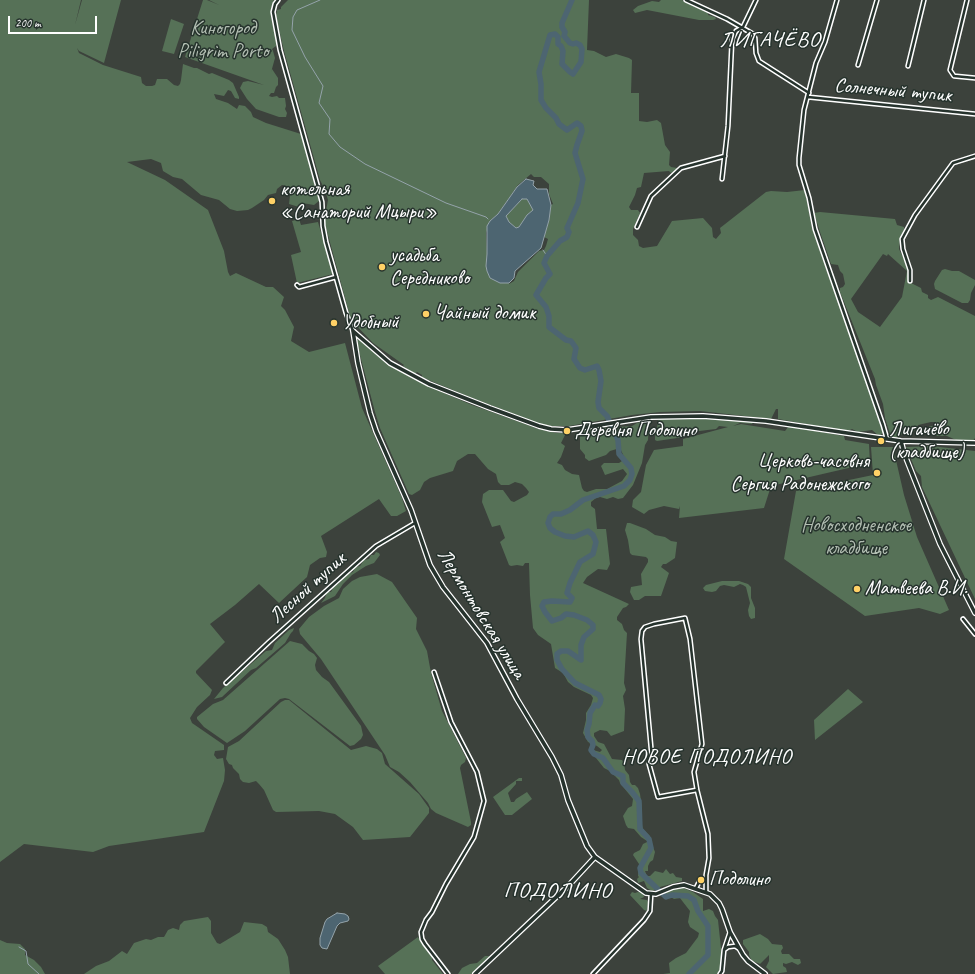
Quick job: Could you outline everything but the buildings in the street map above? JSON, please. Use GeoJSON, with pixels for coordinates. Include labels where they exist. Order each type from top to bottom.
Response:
{"type":"FeatureCollection","features":[{"type":"Feature","properties":{"kind":"street"},"geometry":{"type":"LineString","coordinates":[[278,0],[274,7],[274,20],[283,60],[322,202],[324,233],[346,314],[353,331],[377,353],[397,368],[429,384],[551,430],[567,430],[651,417],[703,416],[766,421],[901,441],[975,443]]}},
{"type":"Feature","properties":{"kind":"street"},"geometry":{"type":"LineString","coordinates":[[686,0],[743,27],[753,34],[759,61],[808,95]]}},
{"type":"Feature","properties":{"kind":"street"},"geometry":{"type":"LineString","coordinates":[[722,178],[728,126],[732,44],[734,33],[743,27],[756,0]]}},
{"type":"Feature","properties":{"kind":"street"},"geometry":{"type":"LineString","coordinates":[[837,0],[825,42],[816,63],[808,95],[802,124],[798,158],[800,170],[806,185],[815,229],[887,439]]}},
{"type":"Feature","properties":{"kind":"street"},"geometry":{"type":"LineString","coordinates":[[858,65],[877,0]]}},
{"type":"Feature","properties":{"kind":"street"},"geometry":{"type":"LineString","coordinates":[[908,66],[924,0]]}},
{"type":"Feature","properties":{"kind":"street"},"geometry":{"type":"LineString","coordinates":[[967,0],[950,70],[954,76],[975,78]]}},
{"type":"Feature","properties":{"kind":"street","name":"Солнечный тупик"},"geometry":{"type":"LineString","coordinates":[[808,95],[975,114]]}},
{"type":"Feature","properties":{"kind":"street"},"geometry":{"type":"LineString","coordinates":[[636,227],[651,196],[681,168],[725,156]]}},
{"type":"Feature","properties":{"kind":"street"},"geometry":{"type":"LineString","coordinates":[[910,281],[910,270],[903,249],[902,238],[915,214],[953,163],[975,156]]}},
{"type":"Feature","properties":{"kind":"street"},"geometry":{"type":"LineString","coordinates":[[297,285],[299,287],[336,277]]}},
{"type":"Feature","properties":{"kind":"street","name":"Лермонтовская улица"},"geometry":{"type":"LineString","coordinates":[[353,331],[358,363],[370,413],[376,431],[401,487],[432,570],[443,587],[487,643],[517,699],[559,770],[565,792],[583,837],[596,857],[638,888],[651,894]]}},
{"type":"Feature","properties":{"kind":"street"},"geometry":{"type":"LineString","coordinates":[[901,441],[904,454],[940,544],[975,613]]}},
{"type":"Feature","properties":{"kind":"street","name":"Лесной тупик"},"geometry":{"type":"LineString","coordinates":[[226,683],[269,642],[376,546],[415,523]]}},
{"type":"Feature","properties":{"kind":"street"},"geometry":{"type":"LineString","coordinates":[[697,790],[658,797],[650,764],[652,758],[641,639],[642,631],[645,627],[685,618],[690,639],[702,744],[694,772],[709,840],[706,892]]}},
{"type":"Feature","properties":{"kind":"street"},"geometry":{"type":"LineString","coordinates":[[963,619],[975,634]]}},
{"type":"Feature","properties":{"kind":"street"},"geometry":{"type":"LineString","coordinates":[[434,672],[451,722],[477,772],[484,801],[474,837],[446,884],[421,932],[422,939],[425,944],[448,974]]}},
{"type":"Feature","properties":{"kind":"street"},"geometry":{"type":"LineString","coordinates":[[475,974],[563,891],[596,857]]}},
{"type":"Feature","properties":{"kind":"street"},"geometry":{"type":"LineString","coordinates":[[696,888],[699,882],[706,879]]}},
{"type":"Feature","properties":{"kind":"street"},"geometry":{"type":"LineString","coordinates":[[593,974],[647,915],[651,905],[651,894],[680,885],[686,885],[706,892],[719,903],[738,948],[748,961],[765,974]]}},
{"type":"Feature","properties":{"kind":"street"},"geometry":{"type":"LineString","coordinates":[[720,974],[722,971],[724,950],[730,932]]}},
{"type":"Feature","properties":{"kind":"street"},"geometry":{"type":"LineString","coordinates":[[724,950],[728,947],[734,946],[738,948]]}},
{"type":"Feature","properties":{"kind":"green space"},"geometry":{"type":"Polygon","coordinates":[[[0,0],[81,0],[75,25],[82,0],[121,0],[104,63],[79,51],[77,48],[79,53],[103,65],[141,77],[142,83],[146,86],[155,85],[157,79],[167,79],[174,85],[178,86],[181,80],[183,64],[197,68],[209,74],[212,73],[233,83],[239,97],[239,99],[235,98],[231,91],[228,90],[224,96],[214,94],[216,99],[228,103],[237,109],[239,105],[245,106],[251,112],[253,117],[266,123],[301,134],[319,201],[314,205],[302,203],[299,207],[289,204],[291,187],[282,185],[277,189],[276,193],[268,195],[264,200],[252,208],[237,211],[230,209],[219,200],[201,195],[182,179],[173,177],[163,171],[161,163],[151,159],[127,162],[165,180],[208,210],[224,251],[230,276],[236,273],[266,287],[273,287],[284,297],[281,306],[285,310],[294,327],[291,341],[309,352],[345,343],[362,408],[402,498],[406,511],[397,516],[391,516],[379,499],[321,536],[327,552],[326,557],[320,558],[310,565],[307,577],[279,603],[259,584],[210,624],[225,642],[196,671],[196,673],[212,690],[210,695],[197,707],[190,718],[192,723],[224,745],[224,750],[215,751],[214,755],[217,759],[223,758],[225,770],[224,781],[204,832],[109,846],[93,852],[24,844],[0,862],[0,0]]]}},
{"type":"Feature","properties":{"kind":"green space","name":"Киногород Piligrim Porto"},"geometry":{"type":"Polygon","coordinates":[[[203,0],[219,5],[209,0],[274,0],[271,8],[271,17],[277,44],[272,49],[275,58],[270,76],[272,69],[278,78],[278,85],[274,93],[271,93],[269,96],[285,98],[285,109],[287,113],[286,117],[279,117],[256,109],[240,88],[243,82],[248,81],[264,85],[185,57],[203,0]]]}},
{"type":"Feature","properties":{"kind":"green space"},"geometry":{"type":"Polygon","coordinates":[[[288,0],[589,0],[587,50],[594,51],[606,57],[616,54],[632,60],[631,93],[639,93],[639,121],[647,122],[657,120],[661,123],[665,145],[670,152],[669,165],[677,168],[676,171],[671,173],[669,171],[644,173],[641,187],[637,188],[629,207],[631,210],[638,210],[640,213],[633,229],[633,235],[638,240],[639,246],[643,248],[657,246],[672,221],[703,218],[712,228],[713,237],[716,239],[721,233],[720,228],[766,192],[805,190],[812,228],[881,425],[883,432],[881,435],[878,435],[872,430],[858,432],[852,429],[848,431],[839,430],[778,419],[778,409],[776,409],[771,419],[700,411],[660,412],[632,415],[569,426],[551,426],[540,424],[472,398],[422,377],[422,375],[417,372],[415,374],[403,366],[404,365],[373,343],[351,320],[325,224],[328,200],[320,180],[278,25],[276,15],[277,10],[281,9],[281,7],[288,0]],[[531,174],[518,185],[498,214],[490,221],[486,233],[486,266],[505,283],[509,284],[514,281],[518,272],[539,251],[544,250],[548,239],[544,237],[549,220],[551,205],[553,204],[549,194],[549,184],[541,177],[534,177],[531,174]]]}},
{"type":"Feature","properties":{"kind":"green space"},"geometry":{"type":"Polygon","coordinates":[[[661,0],[682,0],[708,12],[708,15],[715,17],[716,19],[699,20],[647,10],[635,13],[633,10],[638,6],[652,1],[659,2],[661,0]]]}},
{"type":"Feature","properties":{"kind":"green space"},"geometry":{"type":"Polygon","coordinates":[[[171,19],[184,24],[174,54],[162,51],[171,19]]]}},
{"type":"Feature","properties":{"kind":"green space"},"geometry":{"type":"Polygon","coordinates":[[[522,199],[527,199],[533,210],[527,215],[519,227],[516,228],[509,222],[506,216],[522,199]]]}},
{"type":"Feature","properties":{"kind":"green space"},"geometry":{"type":"Polygon","coordinates":[[[820,212],[895,219],[897,225],[904,227],[900,239],[899,249],[909,270],[909,282],[921,288],[922,292],[928,295],[928,298],[931,300],[938,297],[975,316],[975,438],[973,441],[956,440],[947,436],[937,436],[929,430],[929,426],[932,426],[938,430],[939,427],[935,422],[918,425],[914,431],[902,434],[897,438],[891,437],[875,379],[840,292],[840,288],[845,284],[843,274],[838,265],[831,264],[814,213],[820,212]],[[883,254],[851,299],[858,312],[880,327],[902,297],[907,271],[888,254],[887,256],[883,254]]]}},
{"type":"Feature","properties":{"kind":"green space"},"geometry":{"type":"Polygon","coordinates":[[[299,219],[301,225],[318,222],[333,274],[297,283],[291,255],[301,252],[292,221],[299,219]]]}},
{"type":"Feature","properties":{"kind":"green space"},"geometry":{"type":"Polygon","coordinates":[[[942,270],[959,271],[975,280],[975,285],[968,303],[962,303],[935,289],[935,281],[942,270]]]}},
{"type":"Feature","properties":{"kind":"green space"},"geometry":{"type":"Polygon","coordinates":[[[360,339],[376,354],[400,371],[430,387],[472,405],[539,429],[556,433],[566,433],[561,443],[565,446],[557,463],[562,465],[565,470],[572,474],[579,475],[582,488],[587,492],[596,489],[607,489],[622,481],[627,474],[623,469],[605,475],[601,466],[604,463],[619,463],[625,459],[620,448],[589,461],[585,458],[585,455],[580,449],[580,431],[587,429],[632,426],[637,423],[648,421],[648,440],[645,445],[642,463],[633,485],[623,498],[618,499],[613,497],[607,499],[600,497],[591,502],[591,506],[595,509],[597,529],[606,529],[610,564],[607,570],[598,569],[587,577],[583,583],[629,604],[623,608],[617,617],[617,620],[622,624],[627,633],[624,683],[626,690],[623,696],[625,709],[624,731],[611,736],[607,731],[600,730],[594,733],[594,736],[598,742],[604,744],[612,759],[622,760],[625,770],[629,775],[630,782],[638,788],[642,808],[643,829],[650,836],[650,839],[647,841],[634,829],[628,828],[626,825],[623,816],[628,808],[632,806],[633,799],[619,780],[610,771],[604,768],[592,753],[593,750],[600,752],[602,750],[588,742],[583,733],[586,713],[593,698],[591,695],[574,687],[568,682],[563,673],[555,668],[551,644],[538,635],[533,628],[529,563],[525,563],[523,566],[509,565],[500,542],[505,538],[500,525],[492,527],[482,502],[483,494],[489,490],[503,490],[511,501],[514,502],[527,495],[529,492],[522,484],[515,482],[509,485],[501,485],[498,482],[496,474],[488,469],[475,454],[468,454],[457,461],[453,471],[430,478],[424,482],[420,490],[412,495],[409,494],[380,428],[356,340],[360,339]]]}},
{"type":"Feature","properties":{"kind":"green space"},"geometry":{"type":"Polygon","coordinates":[[[703,417],[753,422],[752,424],[740,423],[733,426],[741,424],[785,431],[789,426],[844,436],[845,440],[869,444],[870,463],[771,486],[764,508],[679,518],[680,506],[679,509],[664,506],[649,510],[644,514],[632,507],[633,500],[641,492],[646,465],[654,450],[683,446],[683,439],[728,427],[719,426],[716,429],[691,432],[684,437],[657,441],[655,440],[655,437],[659,418],[703,417]]]}},
{"type":"Feature","properties":{"kind":"green space"},"geometry":{"type":"Polygon","coordinates":[[[931,446],[975,451],[975,599],[922,487],[921,476],[916,471],[906,447],[931,446]]]}},
{"type":"Feature","properties":{"kind":"green space","name":"Новосходненское кладбище"},"geometry":{"type":"Polygon","coordinates":[[[871,447],[893,447],[904,495],[917,537],[949,610],[940,614],[919,608],[865,616],[784,559],[796,491],[873,475],[871,447]]]}},
{"type":"Feature","properties":{"kind":"green space"},"geometry":{"type":"Polygon","coordinates":[[[627,523],[646,529],[655,535],[677,542],[675,558],[666,564],[663,564],[661,567],[669,573],[661,596],[645,596],[639,600],[634,600],[630,592],[631,587],[642,585],[641,574],[648,562],[648,559],[646,557],[632,555],[630,553],[625,530],[627,523]]]}},
{"type":"Feature","properties":{"kind":"green space"},"geometry":{"type":"Polygon","coordinates":[[[376,552],[380,555],[374,563],[352,575],[343,584],[335,596],[321,603],[327,592],[331,592],[334,586],[338,584],[347,574],[353,572],[355,567],[360,566],[364,560],[369,559],[371,555],[374,555],[376,552]]]}},
{"type":"Feature","properties":{"kind":"green space"},"geometry":{"type":"Polygon","coordinates":[[[377,574],[392,582],[417,618],[416,629],[427,651],[431,673],[442,711],[466,758],[465,762],[460,768],[471,822],[471,825],[468,827],[436,813],[431,809],[428,803],[410,782],[399,772],[390,767],[385,755],[321,659],[300,634],[299,629],[309,617],[324,606],[339,598],[343,589],[352,581],[360,577],[377,574]]]}},
{"type":"Feature","properties":{"kind":"green space"},"geometry":{"type":"Polygon","coordinates":[[[722,581],[739,581],[748,584],[751,587],[751,598],[755,608],[755,618],[751,619],[749,616],[748,610],[750,603],[746,587],[743,585],[740,584],[734,587],[724,585],[712,592],[705,591],[703,588],[706,585],[722,581]]]}},
{"type":"Feature","properties":{"kind":"green space"},"geometry":{"type":"Polygon","coordinates":[[[294,628],[285,643],[256,668],[251,670],[222,697],[214,699],[223,688],[266,651],[272,650],[275,643],[289,630],[294,628]]]}},
{"type":"Feature","properties":{"kind":"green space"},"geometry":{"type":"Polygon","coordinates":[[[290,641],[302,644],[314,654],[317,658],[315,665],[316,670],[329,682],[361,726],[363,735],[354,745],[350,746],[289,699],[285,698],[280,699],[245,731],[227,743],[204,727],[197,719],[197,717],[213,704],[223,700],[290,641]]]}},
{"type":"Feature","properties":{"kind":"green space"},"geometry":{"type":"Polygon","coordinates":[[[848,689],[863,702],[815,740],[814,720],[848,689]]]}},
{"type":"Feature","properties":{"kind":"green space"},"geometry":{"type":"Polygon","coordinates":[[[285,700],[289,700],[351,750],[366,746],[377,749],[382,753],[385,764],[419,794],[429,808],[429,813],[410,837],[363,840],[353,827],[335,814],[319,811],[276,812],[273,810],[264,790],[256,781],[249,783],[243,782],[240,779],[239,774],[226,759],[228,747],[239,741],[285,700]]]}},
{"type":"Feature","properties":{"kind":"green space"},"geometry":{"type":"Polygon","coordinates":[[[519,778],[522,778],[522,781],[516,781],[516,784],[508,793],[511,802],[514,802],[527,792],[532,799],[512,815],[505,815],[493,797],[519,778]]]}},
{"type":"Feature","properties":{"kind":"green space"},"geometry":{"type":"Polygon","coordinates":[[[647,842],[653,847],[655,852],[653,860],[648,866],[648,871],[645,871],[647,876],[650,876],[655,871],[663,873],[666,869],[670,874],[673,873],[676,877],[682,878],[682,881],[660,887],[652,891],[647,888],[644,881],[638,883],[637,879],[639,877],[639,864],[633,855],[640,850],[643,844],[647,842]]]}},
{"type":"Feature","properties":{"kind":"green space"},"geometry":{"type":"Polygon","coordinates":[[[681,887],[693,892],[703,899],[703,911],[709,909],[713,911],[718,920],[722,958],[720,970],[717,974],[663,974],[670,973],[669,963],[686,953],[698,937],[699,933],[690,927],[688,922],[690,911],[680,898],[674,899],[666,894],[665,891],[681,887]]]}},
{"type":"Feature","properties":{"kind":"green space"},"geometry":{"type":"Polygon","coordinates":[[[632,892],[643,893],[644,897],[640,899],[647,900],[647,911],[644,910],[630,895],[632,892]]]}},
{"type":"Feature","properties":{"kind":"green space"},"geometry":{"type":"Polygon","coordinates":[[[208,917],[211,921],[211,933],[217,943],[220,944],[240,932],[244,922],[262,924],[267,927],[268,932],[278,939],[285,950],[288,957],[290,974],[84,974],[96,966],[109,961],[122,951],[127,954],[134,943],[146,939],[151,940],[158,937],[164,937],[168,930],[173,928],[179,930],[180,925],[184,921],[208,917]]]}},
{"type":"Feature","properties":{"kind":"green space"},"geometry":{"type":"Polygon","coordinates":[[[760,934],[768,939],[772,944],[782,945],[782,954],[789,954],[794,959],[800,959],[801,963],[798,965],[792,962],[786,964],[783,963],[783,966],[786,968],[787,972],[773,974],[766,967],[769,961],[769,955],[760,964],[752,961],[749,952],[743,944],[743,940],[760,934]]]}},
{"type":"Feature","properties":{"kind":"green space"},"geometry":{"type":"Polygon","coordinates":[[[418,937],[432,956],[432,960],[443,974],[385,974],[378,966],[418,937]]]}},
{"type":"Feature","properties":{"kind":"green space"},"geometry":{"type":"Polygon","coordinates":[[[0,940],[7,943],[20,944],[25,949],[25,955],[34,960],[45,974],[0,974],[0,940]]]}},
{"type":"Feature","properties":{"kind":"green space"},"geometry":{"type":"Polygon","coordinates":[[[485,956],[489,956],[490,959],[472,974],[458,974],[462,968],[470,964],[477,963],[485,956]]]}},
{"type":"Feature","properties":{"kind":"water"},"geometry":{"type":"Polygon","coordinates":[[[526,179],[534,181],[533,185],[537,189],[547,189],[551,205],[549,220],[541,248],[515,271],[514,278],[509,283],[500,283],[490,278],[487,271],[487,226],[498,214],[517,187],[526,179]],[[522,199],[506,216],[509,222],[516,228],[519,227],[527,215],[533,210],[527,199],[522,199]]]}},
{"type":"Feature","properties":{"kind":"water"},"geometry":{"type":"Polygon","coordinates":[[[337,913],[345,914],[349,919],[348,921],[340,923],[337,926],[327,949],[322,948],[320,945],[320,938],[325,922],[337,913]]]}},
{"type":"Feature","properties":{"kind":"waterway"},"geometry":{"type":"LineString","coordinates":[[320,0],[297,10],[293,17],[292,30],[305,57],[323,86],[319,103],[330,119],[329,134],[340,147],[365,164],[446,203],[488,219]]}},
{"type":"Feature","properties":{"kind":"waterway"},"geometry":{"type":"LineString","coordinates":[[572,0],[562,23],[562,27],[565,32],[564,36],[570,43],[580,45],[582,49],[581,62],[573,74],[570,72],[562,64],[563,51],[561,46],[558,44],[558,37],[555,34],[550,35],[539,72],[541,100],[546,108],[556,118],[559,124],[567,130],[577,123],[581,126],[582,131],[575,153],[583,179],[578,203],[567,228],[569,232],[567,237],[560,241],[547,256],[544,263],[550,274],[536,295],[546,307],[549,316],[549,327],[566,340],[571,341],[576,348],[574,359],[580,368],[585,370],[597,366],[601,381],[598,402],[599,408],[607,416],[618,440],[619,454],[631,468],[632,474],[630,480],[624,486],[583,500],[570,510],[561,514],[553,514],[550,517],[548,523],[550,528],[555,532],[565,536],[574,537],[588,531],[593,535],[596,542],[593,554],[580,562],[570,583],[567,593],[572,598],[570,602],[544,602],[542,606],[552,621],[561,618],[566,614],[574,615],[587,620],[593,625],[593,629],[584,637],[581,645],[581,660],[568,651],[561,651],[557,654],[557,660],[562,669],[575,683],[599,695],[601,699],[598,706],[595,705],[590,713],[587,730],[588,737],[592,741],[593,745],[591,750],[594,754],[603,758],[613,772],[623,776],[623,783],[639,801],[640,829],[649,839],[651,848],[640,868],[641,873],[666,897],[672,895],[688,896],[694,900],[698,911],[708,926],[708,955],[689,974]]}},
{"type":"Feature","properties":{"kind":"waterway"},"geometry":{"type":"LineString","coordinates":[[543,250],[547,256]]}},
{"type":"Feature","properties":{"kind":"waterway"},"geometry":{"type":"LineString","coordinates":[[19,947],[26,951],[28,964],[39,974]]}},
{"type":"Feature","properties":{"kind":"place","name":"котельная «Санаторий Мцыри»"},"geometry":{"type":"Point","coordinates":[272,201]}},
{"type":"Feature","properties":{"kind":"place","name":"усадьба Середниково"},"geometry":{"type":"Point","coordinates":[382,267]}},
{"type":"Feature","properties":{"kind":"place","name":"Чайный домик"},"geometry":{"type":"Point","coordinates":[426,314]}},
{"type":"Feature","properties":{"kind":"place","name":"Удобный"},"geometry":{"type":"Point","coordinates":[334,323]}},
{"type":"Feature","properties":{"kind":"place","name":"Деревня Подолино"},"geometry":{"type":"Point","coordinates":[567,431]}},
{"type":"Feature","properties":{"kind":"place","name":"Лигачёво (кладбище)"},"geometry":{"type":"Point","coordinates":[881,441]}},
{"type":"Feature","properties":{"kind":"place","name":"Церковь-часовня Сергия Радонежского"},"geometry":{"type":"Point","coordinates":[877,473]}},
{"type":"Feature","properties":{"kind":"place","name":"Матвеева В.И."},"geometry":{"type":"Point","coordinates":[857,589]}},
{"type":"Feature","properties":{"kind":"place","name":"Подолино"},"geometry":{"type":"Point","coordinates":[701,880]}},
{"type":"Feature","properties":{"kind":"district","name":"ЛИГАЧЁВО"},"geometry":{"type":"Point","coordinates":[770,40]}},
{"type":"Feature","properties":{"kind":"district","name":"НОВОЕ ПОДОЛИНО"},"geometry":{"type":"Point","coordinates":[707,757]}},
{"type":"Feature","properties":{"kind":"district","name":"ПОДОЛИНО"},"geometry":{"type":"Point","coordinates":[558,891]}}]}
